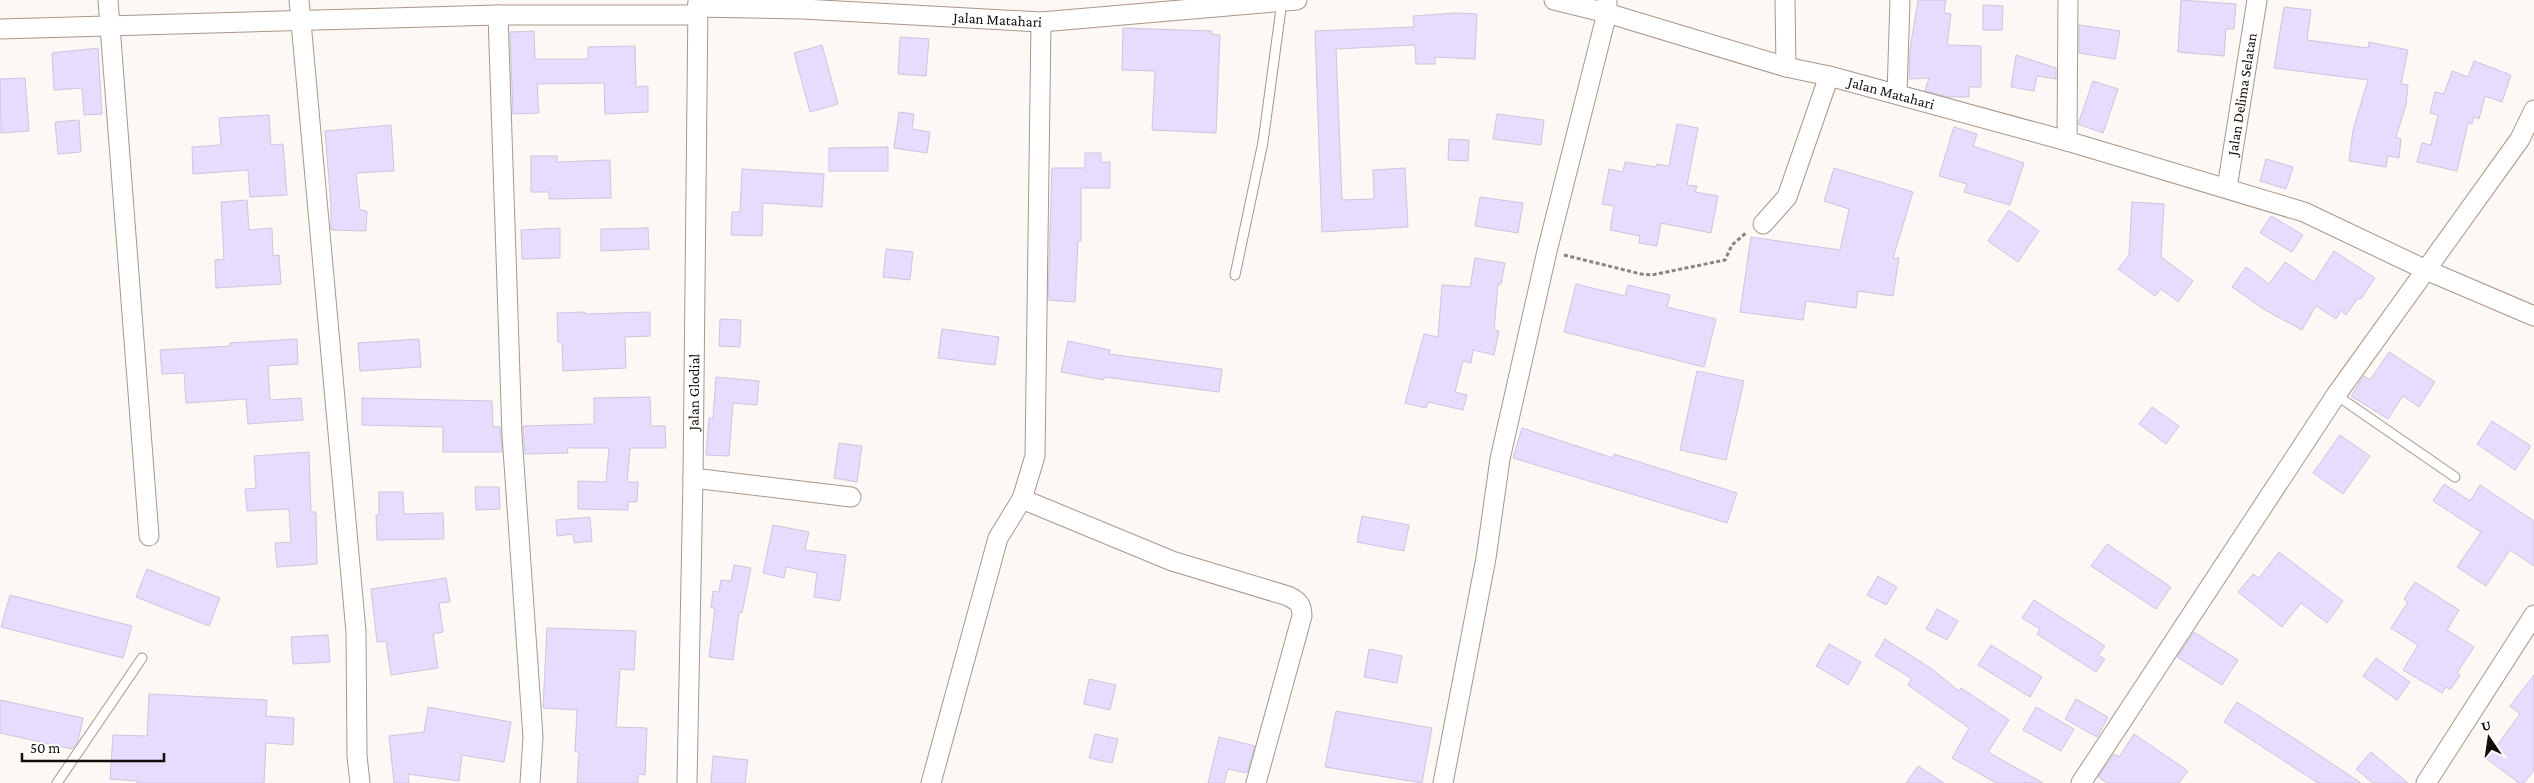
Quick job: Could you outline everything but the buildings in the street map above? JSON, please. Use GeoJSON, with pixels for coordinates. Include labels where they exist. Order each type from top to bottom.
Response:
{"type":"FeatureCollection","features":[{"type":"Feature","properties":{"kind":"street"},"geometry":{"type":"LineString","coordinates":[[108,0],[149,536]]}},
{"type":"Feature","properties":{"kind":"street"},"geometry":{"type":"LineString","coordinates":[[299,0],[356,622],[357,756],[360,783]]}},
{"type":"Feature","properties":{"kind":"street","name":"Jalan Matahari"},"geometry":{"type":"LineString","coordinates":[[0,29],[498,16],[697,7],[803,9],[1041,22],[1287,0]]}},
{"type":"Feature","properties":{"kind":"street","name":"Jalan Matahari"},"geometry":{"type":"LineString","coordinates":[[1554,0],[1607,6],[1786,67],[1829,76],[2066,141],[2304,212],[2426,270],[2534,316]]}},
{"type":"Feature","properties":{"kind":"street"},"geometry":{"type":"LineString","coordinates":[[1785,0],[1786,67]]}},
{"type":"Feature","properties":{"kind":"street"},"geometry":{"type":"LineString","coordinates":[[1897,94],[1900,0]]}},
{"type":"Feature","properties":{"kind":"street"},"geometry":{"type":"LineString","coordinates":[[2066,141],[2068,0]]}},
{"type":"Feature","properties":{"kind":"street","name":"Jalan Delima Selatan"},"geometry":{"type":"LineString","coordinates":[[2227,188],[2256,0]]}},
{"type":"Feature","properties":{"kind":"street"},"geometry":{"type":"LineString","coordinates":[[1443,783],[1486,558],[1500,459],[1546,251],[1607,6]]}},
{"type":"Feature","properties":{"kind":"street","name":"Jalan Glodial"},"geometry":{"type":"LineString","coordinates":[[687,783],[693,478],[697,7]]}},
{"type":"Feature","properties":{"kind":"street"},"geometry":{"type":"LineString","coordinates":[[498,16],[512,435],[533,738],[530,783]]}},
{"type":"Feature","properties":{"kind":"street"},"geometry":{"type":"LineString","coordinates":[[931,783],[998,538],[1022,499],[1035,456],[1041,22]]}},
{"type":"Feature","properties":{"kind":"street"},"geometry":{"type":"LineString","coordinates":[[1763,224],[1787,196],[1829,76]]}},
{"type":"Feature","properties":{"kind":"street"},"geometry":{"type":"LineString","coordinates":[[2081,783],[2336,395],[2520,139],[2534,110]]}},
{"type":"Feature","properties":{"kind":"street"},"geometry":{"type":"LineString","coordinates":[[693,478],[851,497]]}},
{"type":"Feature","properties":{"kind":"street"},"geometry":{"type":"LineString","coordinates":[[1022,499],[1172,561],[1288,596],[1298,601],[1302,609],[1302,616],[1256,783]]}},
{"type":"Feature","properties":{"kind":"street"},"geometry":{"type":"LineString","coordinates":[[2426,783],[2534,615]]}},
{"type":"Feature","properties":{"kind":"lane"},"geometry":{"type":"LineString","coordinates":[[1235,275],[1263,142],[1287,0]]}},
{"type":"Feature","properties":{"kind":"lane"},"geometry":{"type":"LineString","coordinates":[[2336,395],[2455,477]]}},
{"type":"Feature","properties":{"kind":"lane"},"geometry":{"type":"LineString","coordinates":[[57,783],[142,658]]}},
{"type":"Feature","properties":{"kind":"path"},"geometry":{"type":"LineString","coordinates":[[1546,251],[1652,275],[1724,260],[1737,240],[1763,224]]}}]}
